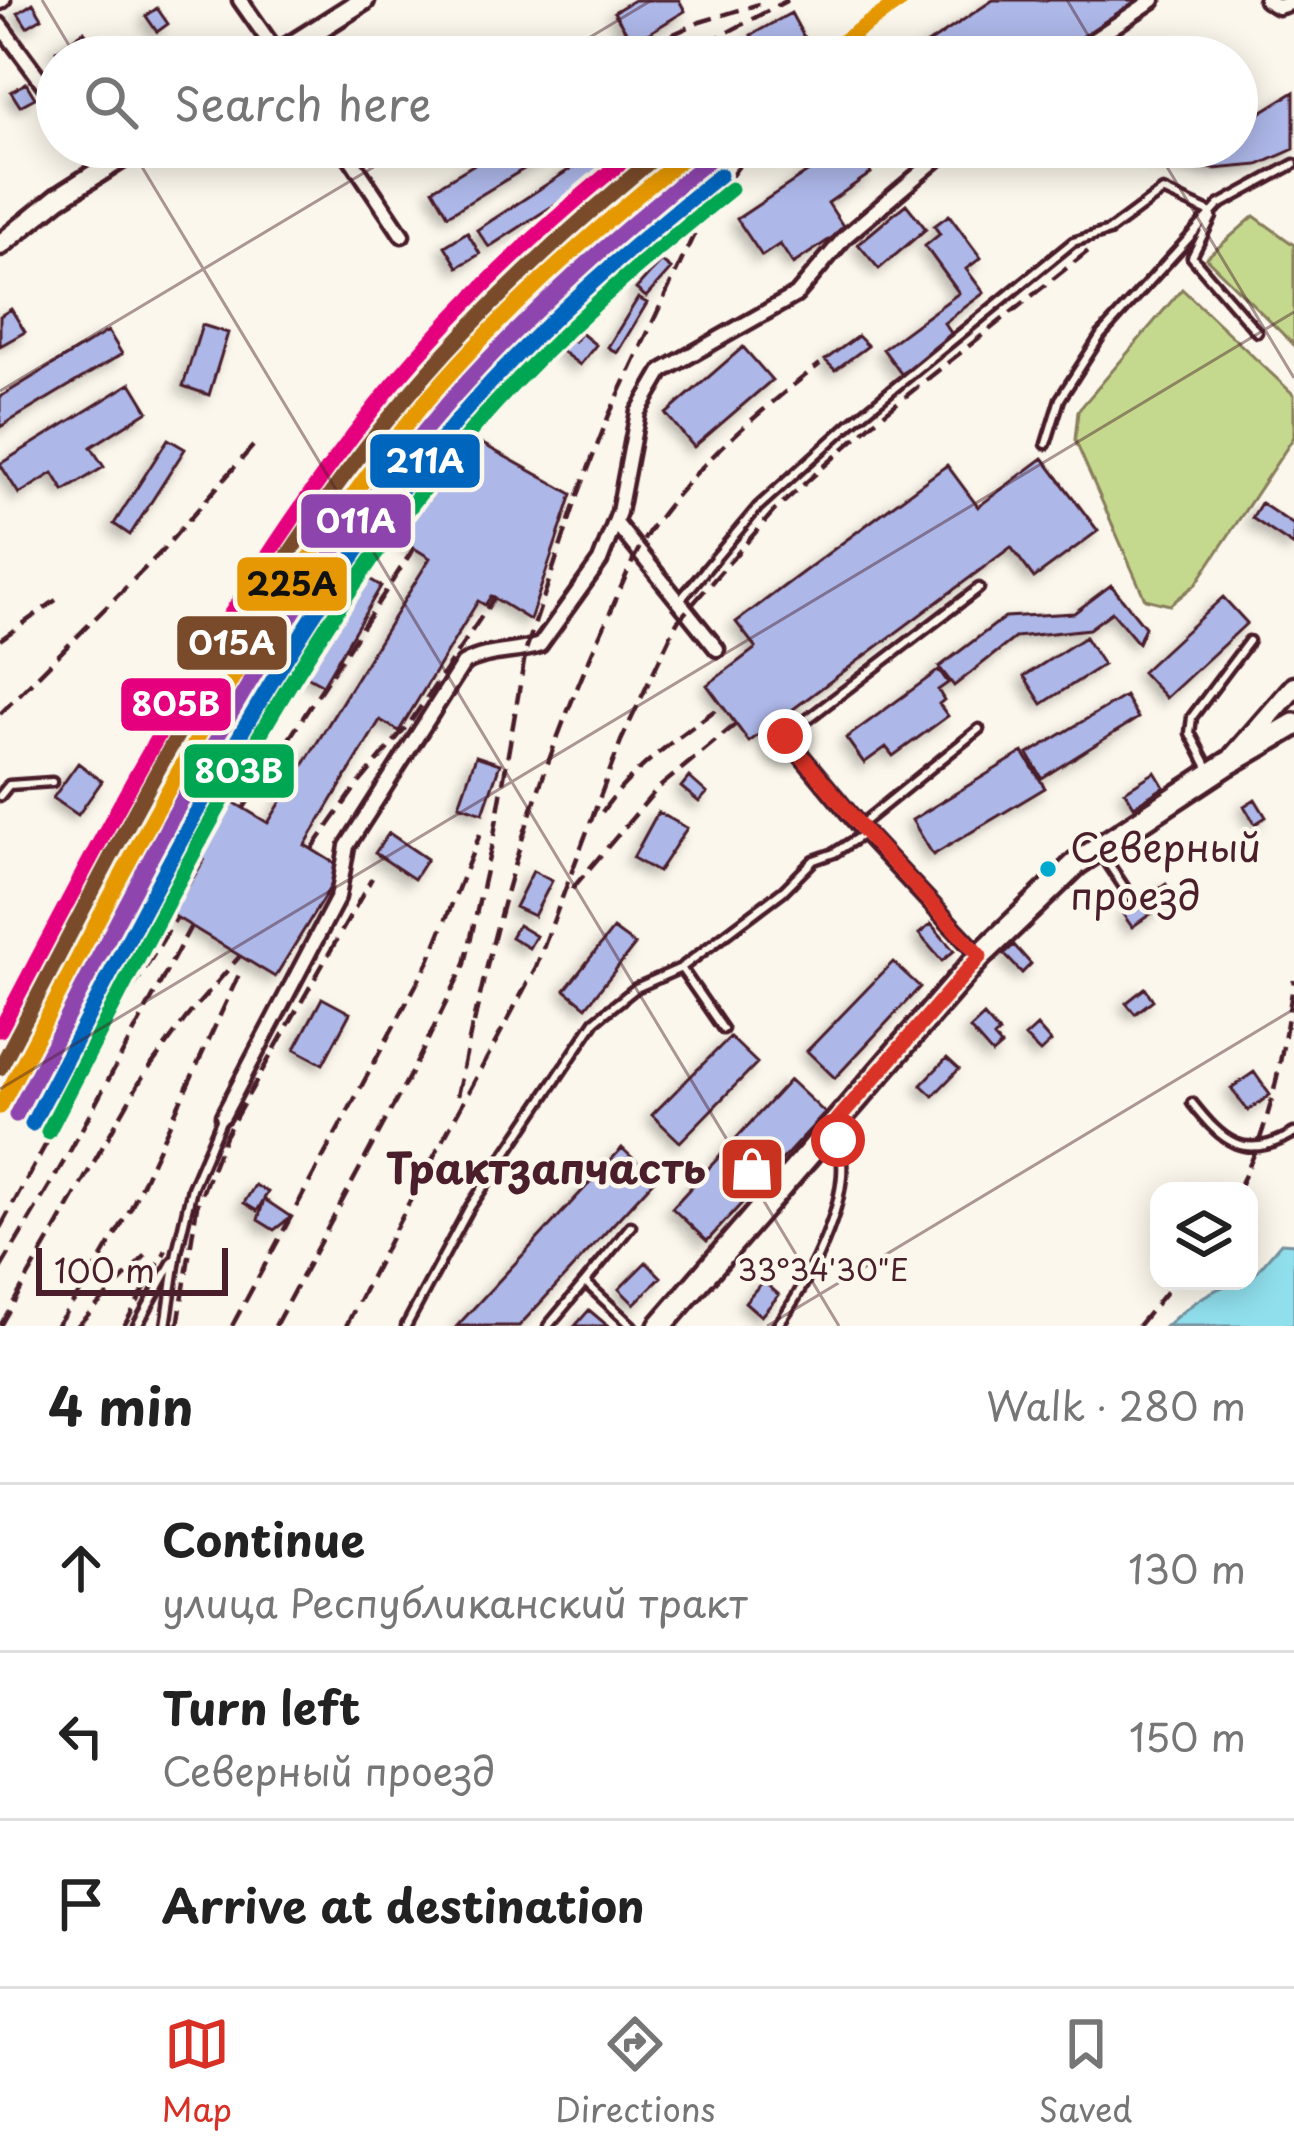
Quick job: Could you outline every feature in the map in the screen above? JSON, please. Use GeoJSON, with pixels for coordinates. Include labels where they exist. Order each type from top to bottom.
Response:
{"type":"FeatureCollection","features":[{"type":"Feature","properties":{"kind":"main road"},"geometry":{"type":"LineString","coordinates":[[660,1326],[980,956],[1030,906],[1098,848],[1294,725]]}},
{"type":"Feature","properties":{"kind":"street"},"geometry":{"type":"LineString","coordinates":[[239,0],[264,36]]}},
{"type":"Feature","properties":{"kind":"street"},"geometry":{"type":"LineString","coordinates":[[309,36],[364,0]]}},
{"type":"Feature","properties":{"kind":"street"},"geometry":{"type":"LineString","coordinates":[[1099,36],[1153,0]]}},
{"type":"Feature","properties":{"kind":"street"},"geometry":{"type":"LineString","coordinates":[[1266,0],[1278,7],[1294,2]]}},
{"type":"Feature","properties":{"kind":"street"},"geometry":{"type":"LineString","coordinates":[[0,25],[36,74]]}},
{"type":"Feature","properties":{"kind":"street"},"geometry":{"type":"LineString","coordinates":[[357,168],[402,235]]}},
{"type":"Feature","properties":{"kind":"street"},"geometry":{"type":"LineString","coordinates":[[223,1116],[338,897],[347,846],[463,664],[481,653],[541,645],[600,561],[615,522],[638,412],[662,371],[796,295],[844,237],[926,168]]}},
{"type":"Feature","properties":{"kind":"street"},"geometry":{"type":"LineString","coordinates":[[0,245],[58,198],[106,169]]}},
{"type":"Feature","properties":{"kind":"street"},"geometry":{"type":"LineString","coordinates":[[615,522],[717,650]]}},
{"type":"Feature","properties":{"kind":"street"},"geometry":{"type":"LineString","coordinates":[[1220,769],[1294,687]]}},
{"type":"Feature","properties":{"kind":"street"},"geometry":{"type":"LineString","coordinates":[[785,736],[862,830],[980,956]]}},
{"type":"Feature","properties":{"kind":"lane"},"geometry":{"type":"LineString","coordinates":[[1046,444],[1060,399],[1101,335],[1218,206],[1294,164]]}},
{"type":"Feature","properties":{"kind":"lane"},"geometry":{"type":"LineString","coordinates":[[679,602],[758,507],[850,424],[1073,242],[1109,231],[1162,191],[1211,213]]}},
{"type":"Feature","properties":{"kind":"lane"},"geometry":{"type":"LineString","coordinates":[[1218,206],[1192,257],[1257,332]]}},
{"type":"Feature","properties":{"kind":"lane"},"geometry":{"type":"LineString","coordinates":[[785,736],[979,588]]}},
{"type":"Feature","properties":{"kind":"lane"},"geometry":{"type":"LineString","coordinates":[[1220,769],[1195,747],[1192,717],[1249,641]]}},
{"type":"Feature","properties":{"kind":"lane"},"geometry":{"type":"LineString","coordinates":[[406,1326],[470,1208],[595,1021],[636,988],[681,968],[784,891],[814,860],[834,853],[979,729]]}},
{"type":"Feature","properties":{"kind":"lane"},"geometry":{"type":"LineString","coordinates":[[0,796],[9,785],[52,782]]}},
{"type":"Feature","properties":{"kind":"lane"},"geometry":{"type":"LineString","coordinates":[[1098,848],[1134,902]]}},
{"type":"Feature","properties":{"kind":"lane"},"geometry":{"type":"LineString","coordinates":[[681,968],[723,1029]]}},
{"type":"Feature","properties":{"kind":"lane"},"geometry":{"type":"LineString","coordinates":[[1192,1103],[1218,1135],[1236,1144],[1260,1146],[1294,1133]]}},
{"type":"Feature","properties":{"kind":"lane"},"geometry":{"type":"LineString","coordinates":[[166,1326],[192,1188],[223,1116]]}},
{"type":"Feature","properties":{"kind":"lane"},"geometry":{"type":"LineString","coordinates":[[777,1326],[819,1258],[836,1208],[842,1153],[830,1129]]}},
{"type":"Feature","properties":{"kind":"lane"},"geometry":{"type":"LineString","coordinates":[[548,1326],[632,1226]]}},
{"type":"Feature","properties":{"kind":"lane"},"geometry":{"type":"LineString","coordinates":[[137,1326],[177,1252]]}},
{"type":"Feature","properties":{"kind":"lane"},"geometry":{"type":"LineString","coordinates":[[585,1282],[632,1326]]}},
{"type":"Feature","properties":{"kind":"green space"},"geometry":{"type":"Polygon","coordinates":[[[1254,216],[1294,245],[1294,345],[1206,258],[1254,216]]]}},
{"type":"Feature","properties":{"kind":"green space"},"geometry":{"type":"Polygon","coordinates":[[[1182,289],[1294,395],[1294,437],[1196,584],[1170,605],[1145,599],[1075,440],[1078,411],[1182,289]]]}},
{"type":"Feature","properties":{"kind":"water"},"geometry":{"type":"Polygon","coordinates":[[[1281,1243],[1294,1244],[1294,1326],[1166,1326],[1215,1290],[1258,1290],[1258,1270],[1281,1243]]]}},
{"type":"Feature","properties":{"kind":"building"},"geometry":{"type":"Polygon","coordinates":[[[634,0],[679,0],[685,11],[644,36],[629,36],[614,12],[634,0]]]}},
{"type":"Feature","properties":{"kind":"building"},"geometry":{"type":"Polygon","coordinates":[[[993,0],[1139,0],[1085,36],[939,36],[993,0]]]}},
{"type":"Feature","properties":{"kind":"building"},"geometry":{"type":"Polygon","coordinates":[[[33,3],[42,18],[27,27],[18,13],[33,3]]]}},
{"type":"Feature","properties":{"kind":"building"},"geometry":{"type":"Polygon","coordinates":[[[157,8],[168,24],[157,32],[146,16],[157,8]]]}},
{"type":"Feature","properties":{"kind":"building"},"geometry":{"type":"Polygon","coordinates":[[[791,13],[803,36],[752,36],[791,13]]]}},
{"type":"Feature","properties":{"kind":"building"},"geometry":{"type":"Polygon","coordinates":[[[26,83],[35,98],[20,106],[11,92],[26,83]]]}},
{"type":"Feature","properties":{"kind":"building"},"geometry":{"type":"Polygon","coordinates":[[[1294,92],[1294,149],[1258,165],[1258,114],[1294,92]]]}},
{"type":"Feature","properties":{"kind":"building"},"geometry":{"type":"Polygon","coordinates":[[[468,168],[525,168],[448,215],[433,189],[468,168]]]}},
{"type":"Feature","properties":{"kind":"building"},"geometry":{"type":"Polygon","coordinates":[[[572,168],[602,168],[605,172],[489,247],[477,230],[572,168]]]}},
{"type":"Feature","properties":{"kind":"building"},"geometry":{"type":"Polygon","coordinates":[[[814,168],[868,168],[871,173],[828,203],[845,229],[793,264],[780,244],[762,256],[737,219],[814,168]]]}},
{"type":"Feature","properties":{"kind":"building"},"geometry":{"type":"Polygon","coordinates":[[[906,204],[926,229],[879,269],[858,244],[906,204]]]}},
{"type":"Feature","properties":{"kind":"building"},"geometry":{"type":"Polygon","coordinates":[[[949,215],[981,258],[966,269],[984,293],[944,323],[954,337],[902,375],[883,349],[959,293],[925,246],[940,234],[934,226],[949,215]]]}},
{"type":"Feature","properties":{"kind":"building"},"geometry":{"type":"Polygon","coordinates":[[[467,232],[480,254],[458,267],[445,246],[467,232]]]}},
{"type":"Feature","properties":{"kind":"building"},"geometry":{"type":"Polygon","coordinates":[[[661,261],[671,269],[646,297],[636,289],[661,261]]]}},
{"type":"Feature","properties":{"kind":"building"},"geometry":{"type":"Polygon","coordinates":[[[638,298],[647,303],[617,353],[608,347],[638,298]]]}},
{"type":"Feature","properties":{"kind":"building"},"geometry":{"type":"Polygon","coordinates":[[[11,309],[25,332],[0,346],[0,316],[11,309]]]}},
{"type":"Feature","properties":{"kind":"building"},"geometry":{"type":"Polygon","coordinates":[[[202,325],[228,333],[209,395],[183,386],[202,325]]]}},
{"type":"Feature","properties":{"kind":"building"},"geometry":{"type":"Polygon","coordinates":[[[108,331],[122,354],[0,427],[0,397],[108,331]]]}},
{"type":"Feature","properties":{"kind":"building"},"geometry":{"type":"Polygon","coordinates":[[[581,333],[596,345],[580,365],[560,350],[569,338],[574,342],[581,333]]]}},
{"type":"Feature","properties":{"kind":"building"},"geometry":{"type":"Polygon","coordinates":[[[858,336],[868,346],[835,370],[825,360],[858,336]]]}},
{"type":"Feature","properties":{"kind":"building"},"geometry":{"type":"Polygon","coordinates":[[[743,347],[772,380],[694,447],[666,414],[743,347]]]}},
{"type":"Feature","properties":{"kind":"building"},"geometry":{"type":"Polygon","coordinates":[[[131,383],[148,411],[91,447],[104,467],[64,491],[53,473],[19,494],[0,464],[131,383]]]}},
{"type":"Feature","properties":{"kind":"building"},"geometry":{"type":"Polygon","coordinates":[[[463,433],[572,494],[530,620],[491,596],[485,605],[478,601],[399,731],[380,720],[305,845],[342,868],[275,977],[171,914],[204,860],[187,850],[220,794],[268,823],[430,558],[388,532],[421,478],[435,487],[463,433]]]}},
{"type":"Feature","properties":{"kind":"building"},"geometry":{"type":"Polygon","coordinates":[[[168,439],[185,449],[130,535],[114,524],[168,439]]]}},
{"type":"Feature","properties":{"kind":"building"},"geometry":{"type":"Polygon","coordinates":[[[1043,458],[1098,531],[1034,578],[1011,547],[749,742],[707,685],[756,648],[736,622],[947,465],[978,507],[1043,458]]]}},
{"type":"Feature","properties":{"kind":"building"},"geometry":{"type":"Polygon","coordinates":[[[1261,503],[1294,525],[1294,546],[1252,518],[1261,503]]]}},
{"type":"Feature","properties":{"kind":"building"},"geometry":{"type":"Polygon","coordinates":[[[363,575],[381,586],[323,685],[305,675],[363,575]]]}},
{"type":"Feature","properties":{"kind":"building"},"geometry":{"type":"Polygon","coordinates":[[[1111,585],[1145,627],[1138,643],[1112,612],[1089,629],[1016,637],[954,686],[939,667],[1005,617],[1074,613],[1111,585]]]}},
{"type":"Feature","properties":{"kind":"building"},"geometry":{"type":"Polygon","coordinates":[[[1223,597],[1247,623],[1166,698],[1142,672],[1223,597]]]}},
{"type":"Feature","properties":{"kind":"building"},"geometry":{"type":"Polygon","coordinates":[[[1085,637],[1103,665],[1042,704],[1024,676],[1085,637]]]}},
{"type":"Feature","properties":{"kind":"building"},"geometry":{"type":"Polygon","coordinates":[[[939,670],[948,683],[938,690],[944,700],[939,704],[948,716],[893,756],[886,747],[864,763],[846,738],[939,670]]]}},
{"type":"Feature","properties":{"kind":"building"},"geometry":{"type":"Polygon","coordinates":[[[1125,696],[1138,718],[1042,778],[1028,754],[1125,696]]]}},
{"type":"Feature","properties":{"kind":"building"},"geometry":{"type":"Polygon","coordinates":[[[1023,752],[1045,788],[933,855],[912,820],[1023,752]]]}},
{"type":"Feature","properties":{"kind":"building"},"geometry":{"type":"Polygon","coordinates":[[[476,756],[500,764],[483,813],[459,805],[476,756]]]}},
{"type":"Feature","properties":{"kind":"building"},"geometry":{"type":"Polygon","coordinates":[[[78,763],[102,781],[78,815],[53,798],[78,763]]]}},
{"type":"Feature","properties":{"kind":"building"},"geometry":{"type":"Polygon","coordinates":[[[1155,772],[1164,787],[1134,806],[1125,791],[1155,772]]]}},
{"type":"Feature","properties":{"kind":"building"},"geometry":{"type":"Polygon","coordinates":[[[689,777],[707,793],[699,802],[681,787],[689,777]]]}},
{"type":"Feature","properties":{"kind":"building"},"geometry":{"type":"Polygon","coordinates":[[[1255,799],[1266,817],[1255,824],[1244,806],[1255,799]]]}},
{"type":"Feature","properties":{"kind":"building"},"geometry":{"type":"Polygon","coordinates":[[[658,812],[687,828],[658,872],[633,858],[658,812]]]}},
{"type":"Feature","properties":{"kind":"building"},"geometry":{"type":"Polygon","coordinates":[[[389,833],[427,859],[414,879],[375,853],[389,833]]]}},
{"type":"Feature","properties":{"kind":"building"},"geometry":{"type":"Polygon","coordinates":[[[533,871],[552,881],[534,916],[515,907],[533,871]]]}},
{"type":"Feature","properties":{"kind":"building"},"geometry":{"type":"Polygon","coordinates":[[[1166,884],[1175,897],[1132,927],[1123,914],[1166,884]]]}},
{"type":"Feature","properties":{"kind":"building"},"geometry":{"type":"Polygon","coordinates":[[[931,924],[954,951],[942,961],[919,934],[931,924]]]}},
{"type":"Feature","properties":{"kind":"building"},"geometry":{"type":"Polygon","coordinates":[[[518,925],[536,936],[529,948],[511,937],[518,925]]]}},
{"type":"Feature","properties":{"kind":"building"},"geometry":{"type":"Polygon","coordinates":[[[613,929],[635,945],[586,1007],[565,990],[613,929]]]}},
{"type":"Feature","properties":{"kind":"building"},"geometry":{"type":"Polygon","coordinates":[[[1014,945],[1031,964],[1022,973],[1004,954],[1014,945]]]}},
{"type":"Feature","properties":{"kind":"building"},"geometry":{"type":"Polygon","coordinates":[[[893,962],[920,987],[835,1078],[807,1051],[893,962]]]}},
{"type":"Feature","properties":{"kind":"building"},"geometry":{"type":"Polygon","coordinates":[[[1145,988],[1153,1000],[1135,1014],[1126,1003],[1145,988]]]}},
{"type":"Feature","properties":{"kind":"building"},"geometry":{"type":"Polygon","coordinates":[[[322,998],[350,1013],[323,1064],[295,1049],[322,998]]]}},
{"type":"Feature","properties":{"kind":"building"},"geometry":{"type":"Polygon","coordinates":[[[984,1016],[999,1033],[994,1038],[1001,1046],[992,1054],[970,1029],[984,1016]]]}},
{"type":"Feature","properties":{"kind":"building"},"geometry":{"type":"Polygon","coordinates":[[[1037,1026],[1051,1042],[1040,1052],[1025,1037],[1037,1026]]]}},
{"type":"Feature","properties":{"kind":"building"},"geometry":{"type":"Polygon","coordinates":[[[730,1037],[757,1063],[680,1142],[652,1115],[730,1037]]]}},
{"type":"Feature","properties":{"kind":"building"},"geometry":{"type":"Polygon","coordinates":[[[947,1058],[959,1069],[933,1096],[921,1085],[947,1058]]]}},
{"type":"Feature","properties":{"kind":"building"},"geometry":{"type":"Polygon","coordinates":[[[1254,1072],[1270,1095],[1248,1111],[1231,1088],[1254,1072]]]}},
{"type":"Feature","properties":{"kind":"building"},"geometry":{"type":"Polygon","coordinates":[[[790,1080],[825,1113],[707,1241],[672,1208],[790,1080]]]}},
{"type":"Feature","properties":{"kind":"building"},"geometry":{"type":"Polygon","coordinates":[[[622,1148],[655,1179],[519,1326],[457,1326],[622,1148]]]}},
{"type":"Feature","properties":{"kind":"building"},"geometry":{"type":"Polygon","coordinates":[[[255,1185],[268,1192],[257,1211],[244,1203],[255,1185]]]}},
{"type":"Feature","properties":{"kind":"building"},"geometry":{"type":"Polygon","coordinates":[[[264,1199],[291,1217],[274,1230],[258,1220],[264,1199]]]}},
{"type":"Feature","properties":{"kind":"building"},"geometry":{"type":"Polygon","coordinates":[[[646,1262],[661,1277],[634,1304],[619,1289],[646,1262]]]}},
{"type":"Feature","properties":{"kind":"building"},"geometry":{"type":"Polygon","coordinates":[[[763,1281],[779,1295],[761,1316],[745,1302],[763,1281]]]}},
{"type":"Feature","properties":{"kind":"building"},"geometry":{"type":"Polygon","coordinates":[[[589,1310],[608,1326],[575,1326],[589,1310]]]}},
{"type":"Feature","properties":{"kind":"railway"},"geometry":{"type":"LineString","coordinates":[[720,36],[788,0]]}},
{"type":"Feature","properties":{"kind":"railway"},"geometry":{"type":"LineString","coordinates":[[669,36],[759,4]]}},
{"type":"Feature","properties":{"kind":"railway"},"geometry":{"type":"LineString","coordinates":[[472,438],[497,385],[527,338],[714,168]]}},
{"type":"Feature","properties":{"kind":"railway"},"geometry":{"type":"LineString","coordinates":[[275,1326],[465,964],[494,835],[526,650],[576,500],[609,415],[704,213],[737,168]]}},
{"type":"Feature","properties":{"kind":"railway"},"geometry":{"type":"LineString","coordinates":[[417,1188],[536,967],[621,741],[677,622],[775,510],[876,420],[1092,248]]}},
{"type":"Feature","properties":{"kind":"railway"},"geometry":{"type":"LineString","coordinates":[[474,1023],[513,869],[546,769],[641,546],[711,458],[820,364]]}},
{"type":"Feature","properties":{"kind":"railway"},"geometry":{"type":"LineString","coordinates":[[0,714],[161,552],[253,446]]}},
{"type":"Feature","properties":{"kind":"railway"},"geometry":{"type":"LineString","coordinates":[[243,809],[414,548]]}},
{"type":"Feature","properties":{"kind":"railway"},"geometry":{"type":"LineString","coordinates":[[312,849],[411,721],[494,598]]}},
{"type":"Feature","properties":{"kind":"railway"},"geometry":{"type":"LineString","coordinates":[[0,640],[56,600]]}},
{"type":"Feature","properties":{"kind":"railway"},"geometry":{"type":"LineString","coordinates":[[602,812],[642,767],[722,705]]}},
{"type":"Feature","properties":{"kind":"railway"},"geometry":{"type":"LineString","coordinates":[[572,889],[657,789],[736,724]]}},
{"type":"Feature","properties":{"kind":"railway"},"geometry":{"type":"LineString","coordinates":[[232,1326],[429,961],[480,834]]}},
{"type":"Feature","properties":{"kind":"railway"},"geometry":{"type":"LineString","coordinates":[[178,1326],[197,1206],[225,1136],[372,878]]}},
{"type":"Feature","properties":{"kind":"railway"},"geometry":{"type":"LineString","coordinates":[[0,1228],[116,1016],[177,917]]}},
{"type":"Feature","properties":{"kind":"railway"},"geometry":{"type":"LineString","coordinates":[[0,1269],[69,1153],[191,926]]}},
{"type":"Feature","properties":{"kind":"railway"},"geometry":{"type":"LineString","coordinates":[[0,1326],[142,1078],[240,956]]}},
{"type":"Feature","properties":{"kind":"railway"},"geometry":{"type":"LineString","coordinates":[[56,1326],[131,1208],[241,970]]}},
{"type":"Feature","properties":{"kind":"railway"},"geometry":{"type":"LineString","coordinates":[[1242,1182],[1268,1114],[1294,980]]}},
{"type":"Feature","properties":{"kind":"railway"},"geometry":{"type":"LineString","coordinates":[[457,1096],[476,1008]]}},
{"type":"Feature","properties":{"kind":"railway"},"geometry":{"type":"LineString","coordinates":[[346,1326],[424,1173]]}},
{"type":"Feature","properties":{"kind":"railway"},"geometry":{"type":"LineString","coordinates":[[124,1326],[166,1250]]}},
{"type":"Feature","properties":{"kind":"railway"},"geometry":{"type":"LineString","coordinates":[[77,1326],[147,1254]]}},
{"type":"Feature","properties":{"kind":"railway"},"geometry":{"type":"LineString","coordinates":[[1138,1326],[1168,1290]]}},
{"type":"Feature","properties":{"kind":"transit line","name":"225А"},"geometry":{"type":"LineString","coordinates":[[850,36],[902,0]]}},
{"type":"Feature","properties":{"kind":"transit line","name":"805В"},"geometry":{"type":"LineString","coordinates":[[0,1030],[173,710],[319,481],[374,408],[467,303],[615,168]]}},
{"type":"Feature","properties":{"kind":"transit line","name":"015А"},"geometry":{"type":"LineString","coordinates":[[0,1068],[192,710],[299,538],[359,456],[451,347],[541,257],[643,168]]}},
{"type":"Feature","properties":{"kind":"transit line","name":"225А"},"geometry":{"type":"LineString","coordinates":[[0,1107],[186,759],[288,590],[344,508],[403,429],[505,315],[671,168]]}},
{"type":"Feature","properties":{"kind":"transit line","name":"011А"},"geometry":{"type":"LineString","coordinates":[[16,1115],[213,746],[266,656],[383,483],[509,337],[606,246],[700,168]]}},
{"type":"Feature","properties":{"kind":"transit line","name":"211А"},"geometry":{"type":"LineString","coordinates":[[32,1124],[227,758],[336,582],[395,498],[460,417],[552,320],[720,175]]}},
{"type":"Feature","properties":{"kind":"transit line","name":"803В"},"geometry":{"type":"LineString","coordinates":[[48,1132],[242,765],[351,588],[477,424],[536,361],[631,272],[731,189]]}},
{"type":"Feature","properties":{"kind":"place","name":"Северный проезд"},"geometry":{"type":"Point","coordinates":[1048,869]}},
{"type":"Feature","properties":{"kind":"place","name":"Трактзапчасть"},"geometry":{"type":"Point","coordinates":[752,1169]}},
{"type":"Feature","properties":{"kind":"route"},"geometry":{"type":"LineString","coordinates":[[785,736],[866,833],[980,956],[830,1129],[838,1140]]}}]}
